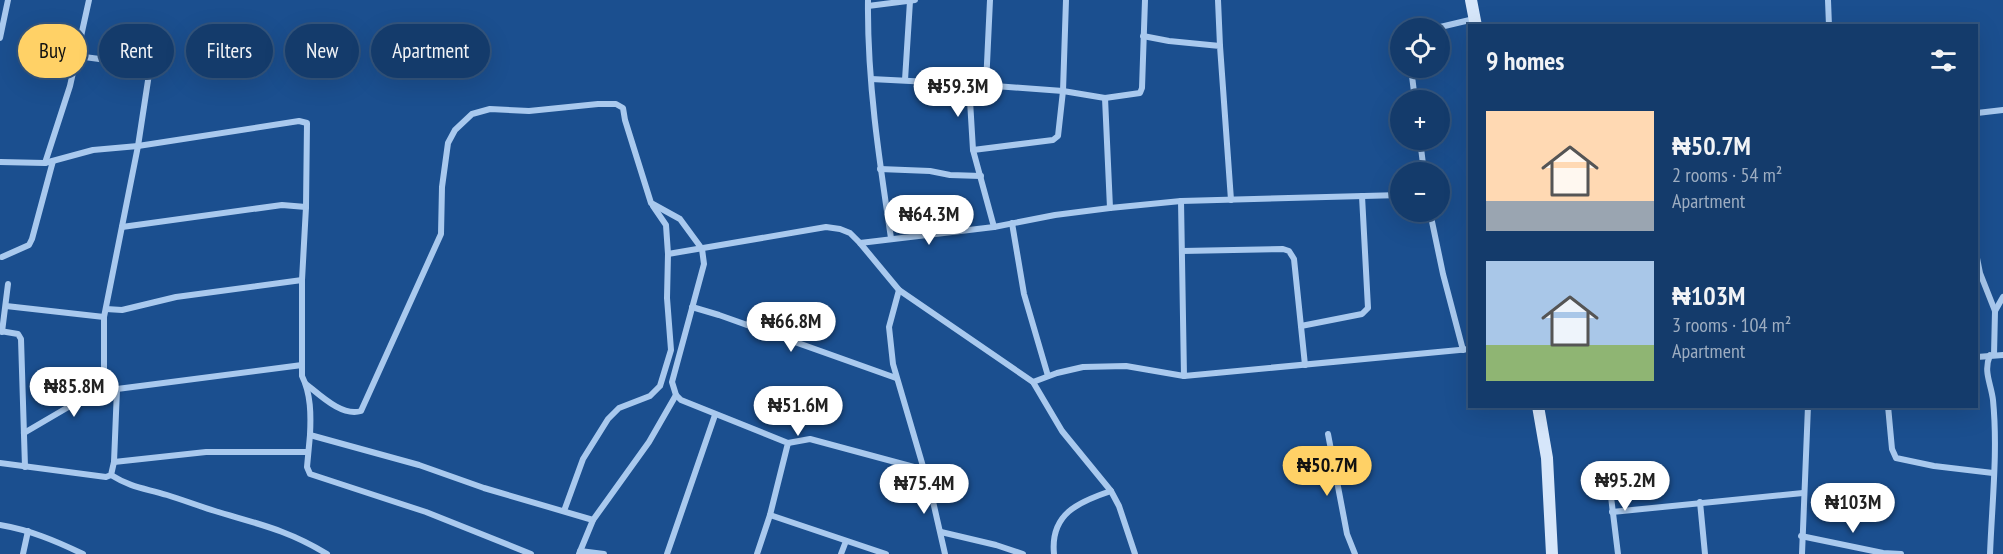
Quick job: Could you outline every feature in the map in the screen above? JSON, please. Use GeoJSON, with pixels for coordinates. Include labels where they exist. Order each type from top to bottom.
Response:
{"type":"FeatureCollection","features":[{"type":"Feature","properties":{"kind":"street"},"geometry":{"type":"LineString","coordinates":[[0,38],[8,0]]}},
{"type":"Feature","properties":{"kind":"street"},"geometry":{"type":"LineString","coordinates":[[84,24],[89,0]]}},
{"type":"Feature","properties":{"kind":"street"},"geometry":{"type":"LineString","coordinates":[[987,85],[990,0]]}},
{"type":"Feature","properties":{"kind":"street"},"geometry":{"type":"LineString","coordinates":[[973,150],[1056,139],[1059,132],[1063,91],[1066,0]]}},
{"type":"Feature","properties":{"kind":"street"},"geometry":{"type":"LineString","coordinates":[[871,79],[1063,91],[1105,98],[1140,93],[1142,91],[1145,0]]}},
{"type":"Feature","properties":{"kind":"street"},"geometry":{"type":"LineString","coordinates":[[1218,0],[1231,200]]}},
{"type":"Feature","properties":{"kind":"street"},"geometry":{"type":"LineString","coordinates":[[1450,26],[1475,22],[1471,0]]}},
{"type":"Feature","properties":{"kind":"street"},"geometry":{"type":"LineString","coordinates":[[1828,0],[1829,24]]}},
{"type":"Feature","properties":{"kind":"street"},"geometry":{"type":"LineString","coordinates":[[891,238],[880,169],[871,79],[868,3],[913,1],[905,80]]}},
{"type":"Feature","properties":{"kind":"street"},"geometry":{"type":"LineString","coordinates":[[1143,36],[1221,46]]}},
{"type":"Feature","properties":{"kind":"street"},"geometry":{"type":"LineString","coordinates":[[87,57],[144,65],[149,74],[138,146],[104,316],[104,393]]}},
{"type":"Feature","properties":{"kind":"street"},"geometry":{"type":"LineString","coordinates":[[45,163],[72,78]]}},
{"type":"Feature","properties":{"kind":"street"},"geometry":{"type":"LineString","coordinates":[[969,84],[973,150],[994,227]]}},
{"type":"Feature","properties":{"kind":"street"},"geometry":{"type":"LineString","coordinates":[[1105,98],[1110,208]]}},
{"type":"Feature","properties":{"kind":"street"},"geometry":{"type":"LineString","coordinates":[[306,384],[324,399],[349,412],[361,411],[441,234],[442,186],[448,143],[455,129],[472,114],[490,109],[529,111],[616,104],[623,108],[651,202],[666,225],[667,298],[671,350],[660,386],[650,396],[619,408],[608,419],[583,459],[564,511]]}},
{"type":"Feature","properties":{"kind":"street"},"geometry":{"type":"LineString","coordinates":[[1978,113],[2003,110]]}},
{"type":"Feature","properties":{"kind":"street"},"geometry":{"type":"LineString","coordinates":[[0,162],[45,163],[93,150],[138,146],[299,121],[307,123],[302,280],[302,376],[306,384],[311,412],[307,467],[310,474],[426,512],[531,554]]}},
{"type":"Feature","properties":{"kind":"street"},"geometry":{"type":"LineString","coordinates":[[2,257],[29,245],[53,161]]}},
{"type":"Feature","properties":{"kind":"street"},"geometry":{"type":"LineString","coordinates":[[880,169],[981,176]]}},
{"type":"Feature","properties":{"kind":"street"},"geometry":{"type":"LineString","coordinates":[[860,243],[994,227],[1110,208],[1181,201],[1390,195]]}},
{"type":"Feature","properties":{"kind":"street"},"geometry":{"type":"LineString","coordinates":[[1301,326],[1362,314],[1368,308],[1362,196]]}},
{"type":"Feature","properties":{"kind":"street"},"geometry":{"type":"LineString","coordinates":[[1181,201],[1184,376]]}},
{"type":"Feature","properties":{"kind":"street"},"geometry":{"type":"LineString","coordinates":[[651,202],[680,219],[702,249],[704,264],[672,382],[676,395],[681,400],[788,443],[810,439],[925,471]]}},
{"type":"Feature","properties":{"kind":"street"},"geometry":{"type":"LineString","coordinates":[[122,227],[282,205],[306,207]]}},
{"type":"Feature","properties":{"kind":"street"},"geometry":{"type":"LineString","coordinates":[[1033,382],[1083,367],[1126,366],[1184,376],[1466,350],[1443,274],[1432,222]]}},
{"type":"Feature","properties":{"kind":"street"},"geometry":{"type":"LineString","coordinates":[[1012,223],[1026,300],[1048,376]]}},
{"type":"Feature","properties":{"kind":"street"},"geometry":{"type":"LineString","coordinates":[[668,254],[826,227],[850,233],[899,290],[1033,382],[1062,431],[1111,491],[1119,506],[1135,554]]}},
{"type":"Feature","properties":{"kind":"street"},"geometry":{"type":"LineString","coordinates":[[1182,251],[1283,249],[1289,251],[1294,259],[1305,365]]}},
{"type":"Feature","properties":{"kind":"street"},"geometry":{"type":"LineString","coordinates":[[1978,261],[1995,311],[1992,355],[1986,370],[1995,419],[1990,554]]}},
{"type":"Feature","properties":{"kind":"street"},"geometry":{"type":"LineString","coordinates":[[106,309],[122,310],[176,297],[302,280]]}},
{"type":"Feature","properties":{"kind":"street"},"geometry":{"type":"LineString","coordinates":[[8,284],[1,332],[18,334],[21,339],[25,467]]}},
{"type":"Feature","properties":{"kind":"street"},"geometry":{"type":"LineString","coordinates":[[899,290],[891,313],[889,337],[896,378],[925,471],[945,554]]}},
{"type":"Feature","properties":{"kind":"street"},"geometry":{"type":"LineString","coordinates":[[1995,311],[2003,297]]}},
{"type":"Feature","properties":{"kind":"street"},"geometry":{"type":"LineString","coordinates":[[6,306],[104,316]]}},
{"type":"Feature","properties":{"kind":"street"},"geometry":{"type":"LineString","coordinates":[[692,307],[741,322],[896,378]]}},
{"type":"Feature","properties":{"kind":"street"},"geometry":{"type":"LineString","coordinates":[[1978,357],[2003,355]]}},
{"type":"Feature","properties":{"kind":"street"},"geometry":{"type":"LineString","coordinates":[[24,433],[82,399],[117,389],[302,365]]}},
{"type":"Feature","properties":{"kind":"street"},"geometry":{"type":"LineString","coordinates":[[111,475],[114,462],[117,389]]}},
{"type":"Feature","properties":{"kind":"street"},"geometry":{"type":"LineString","coordinates":[[604,554],[579,552],[593,520],[649,442],[676,395]]}},
{"type":"Feature","properties":{"kind":"street"},"geometry":{"type":"LineString","coordinates":[[1538,408],[1546,458],[1552,554]]}},
{"type":"Feature","properties":{"kind":"street"},"geometry":{"type":"LineString","coordinates":[[1802,554],[1808,408]]}},
{"type":"Feature","properties":{"kind":"street"},"geometry":{"type":"LineString","coordinates":[[1888,408],[1892,449],[1896,458],[1934,466],[1993,472]]}},
{"type":"Feature","properties":{"kind":"street"},"geometry":{"type":"LineString","coordinates":[[667,554],[715,415]]}},
{"type":"Feature","properties":{"kind":"street"},"geometry":{"type":"LineString","coordinates":[[1328,434],[1347,534],[1355,554]]}},
{"type":"Feature","properties":{"kind":"street"},"geometry":{"type":"LineString","coordinates":[[310,435],[419,465],[484,488],[593,520]]}},
{"type":"Feature","properties":{"kind":"street"},"geometry":{"type":"LineString","coordinates":[[757,554],[770,515],[788,443]]}},
{"type":"Feature","properties":{"kind":"street"},"geometry":{"type":"LineString","coordinates":[[114,462],[206,452],[308,452]]}},
{"type":"Feature","properties":{"kind":"street"},"geometry":{"type":"LineString","coordinates":[[0,463],[106,477],[111,475]]}},
{"type":"Feature","properties":{"kind":"street"},"geometry":{"type":"LineString","coordinates":[[1608,472],[1618,554]]}},
{"type":"Feature","properties":{"kind":"street"},"geometry":{"type":"LineString","coordinates":[[111,475],[138,489],[164,494],[279,529],[301,538],[327,554]]}},
{"type":"Feature","properties":{"kind":"street"},"geometry":{"type":"LineString","coordinates":[[1054,554],[1054,534],[1069,511],[1084,501],[1111,491]]}},
{"type":"Feature","properties":{"kind":"street"},"geometry":{"type":"LineString","coordinates":[[1612,512],[1803,493]]}},
{"type":"Feature","properties":{"kind":"street"},"geometry":{"type":"LineString","coordinates":[[1700,502],[1705,554]]}},
{"type":"Feature","properties":{"kind":"street"},"geometry":{"type":"LineString","coordinates":[[770,515],[886,554]]}},
{"type":"Feature","properties":{"kind":"street"},"geometry":{"type":"LineString","coordinates":[[0,525],[28,531],[83,554]]}},
{"type":"Feature","properties":{"kind":"street"},"geometry":{"type":"LineString","coordinates":[[22,554],[28,531]]}},
{"type":"Feature","properties":{"kind":"street"},"geometry":{"type":"LineString","coordinates":[[941,532],[1023,554]]}},
{"type":"Feature","properties":{"kind":"street"},"geometry":{"type":"LineString","coordinates":[[1801,536],[1883,553],[1901,554]]}},
{"type":"Feature","properties":{"kind":"street"},"geometry":{"type":"LineString","coordinates":[[841,554],[846,541]]}}]}
